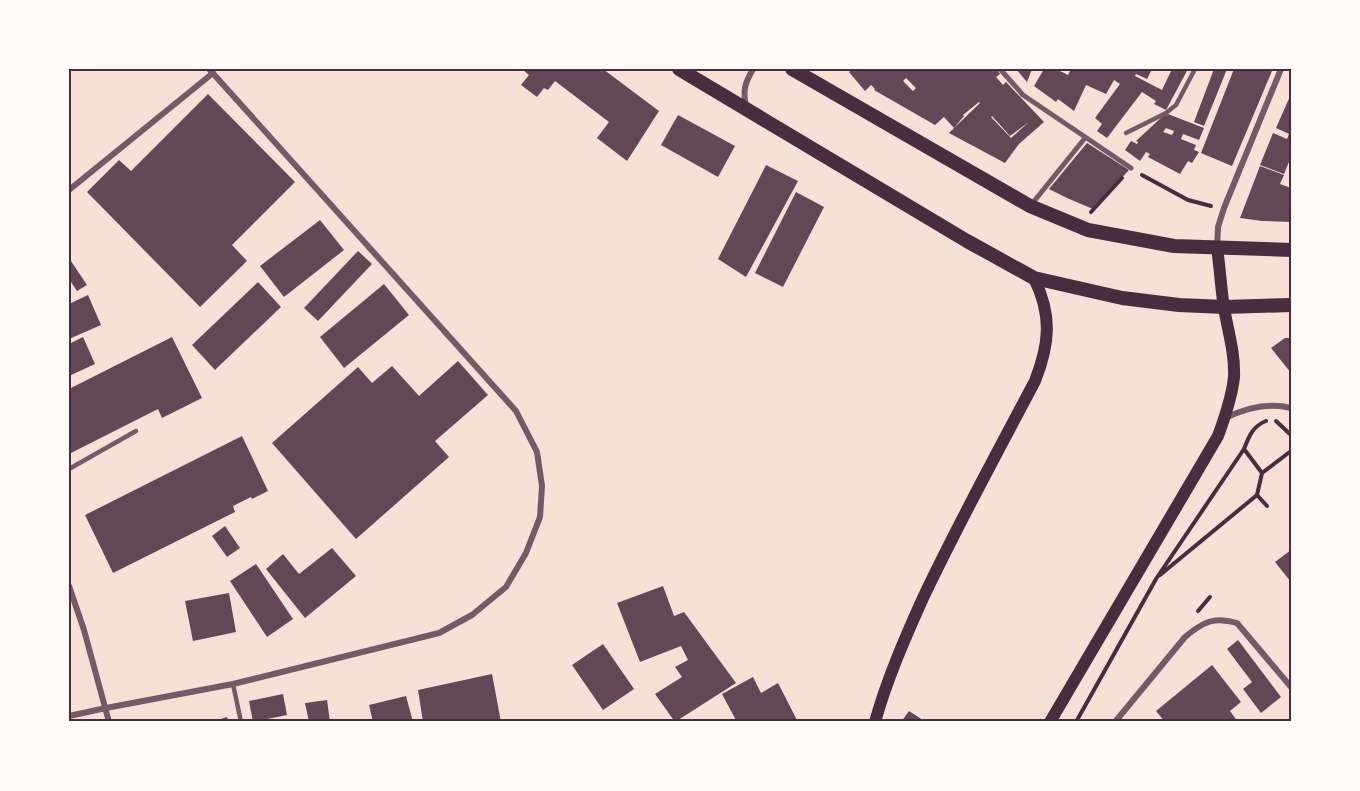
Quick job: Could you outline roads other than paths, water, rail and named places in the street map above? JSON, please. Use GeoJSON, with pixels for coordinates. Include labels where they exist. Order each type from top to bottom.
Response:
{"type":"FeatureCollection","features":[{"type":"Feature","properties":{"kind":"main road"},"geometry":{"type":"LineString","coordinates":[[679,69],[967,241],[1034,278],[1122,298],[1179,305],[1224,307],[1291,305]]}},
{"type":"Feature","properties":{"kind":"main road"},"geometry":{"type":"LineString","coordinates":[[792,69],[1030,206],[1088,230],[1173,246],[1291,250]]}},
{"type":"Feature","properties":{"kind":"main road"},"geometry":{"type":"LineString","coordinates":[[1050,722],[1218,436],[1225,418],[1234,380],[1234,365],[1217,248]]}},
{"type":"Feature","properties":{"kind":"main road"},"geometry":{"type":"LineString","coordinates":[[875,722],[905,637],[944,553],[1035,381],[1042,363],[1047,336],[1046,307],[1034,278]]}},
{"type":"Feature","properties":{"kind":"street"},"geometry":{"type":"LineString","coordinates":[[746,109],[744,85],[753,69]]}},
{"type":"Feature","properties":{"kind":"street"},"geometry":{"type":"LineString","coordinates":[[1000,69],[1023,95],[1131,168]]}},
{"type":"Feature","properties":{"kind":"street"},"geometry":{"type":"LineString","coordinates":[[1217,248],[1218,227],[1224,208],[1281,69]]}},
{"type":"Feature","properties":{"kind":"street"},"geometry":{"type":"LineString","coordinates":[[69,190],[211,71],[516,411],[537,452],[542,486],[540,517],[526,553],[506,587],[472,615],[439,633],[233,684],[69,716]]}},
{"type":"Feature","properties":{"kind":"street"},"geometry":{"type":"LineString","coordinates":[[1030,206],[1086,138]]}},
{"type":"Feature","properties":{"kind":"street"},"geometry":{"type":"LineString","coordinates":[[1225,418],[1263,405],[1291,408]]}},
{"type":"Feature","properties":{"kind":"street"},"geometry":{"type":"LineString","coordinates":[[69,586],[84,630],[109,722]]}},
{"type":"Feature","properties":{"kind":"street"},"geometry":{"type":"LineString","coordinates":[[1115,722],[1185,637],[1198,626],[1212,620],[1237,623],[1291,687]]}},
{"type":"Feature","properties":{"kind":"lane"},"geometry":{"type":"LineString","coordinates":[[1126,133],[1166,113],[1176,105],[1195,69]]}},
{"type":"Feature","properties":{"kind":"lane"},"geometry":{"type":"LineString","coordinates":[[69,469],[136,431]]}},
{"type":"Feature","properties":{"kind":"lane"},"geometry":{"type":"LineString","coordinates":[[233,684],[241,722]]}}]}
